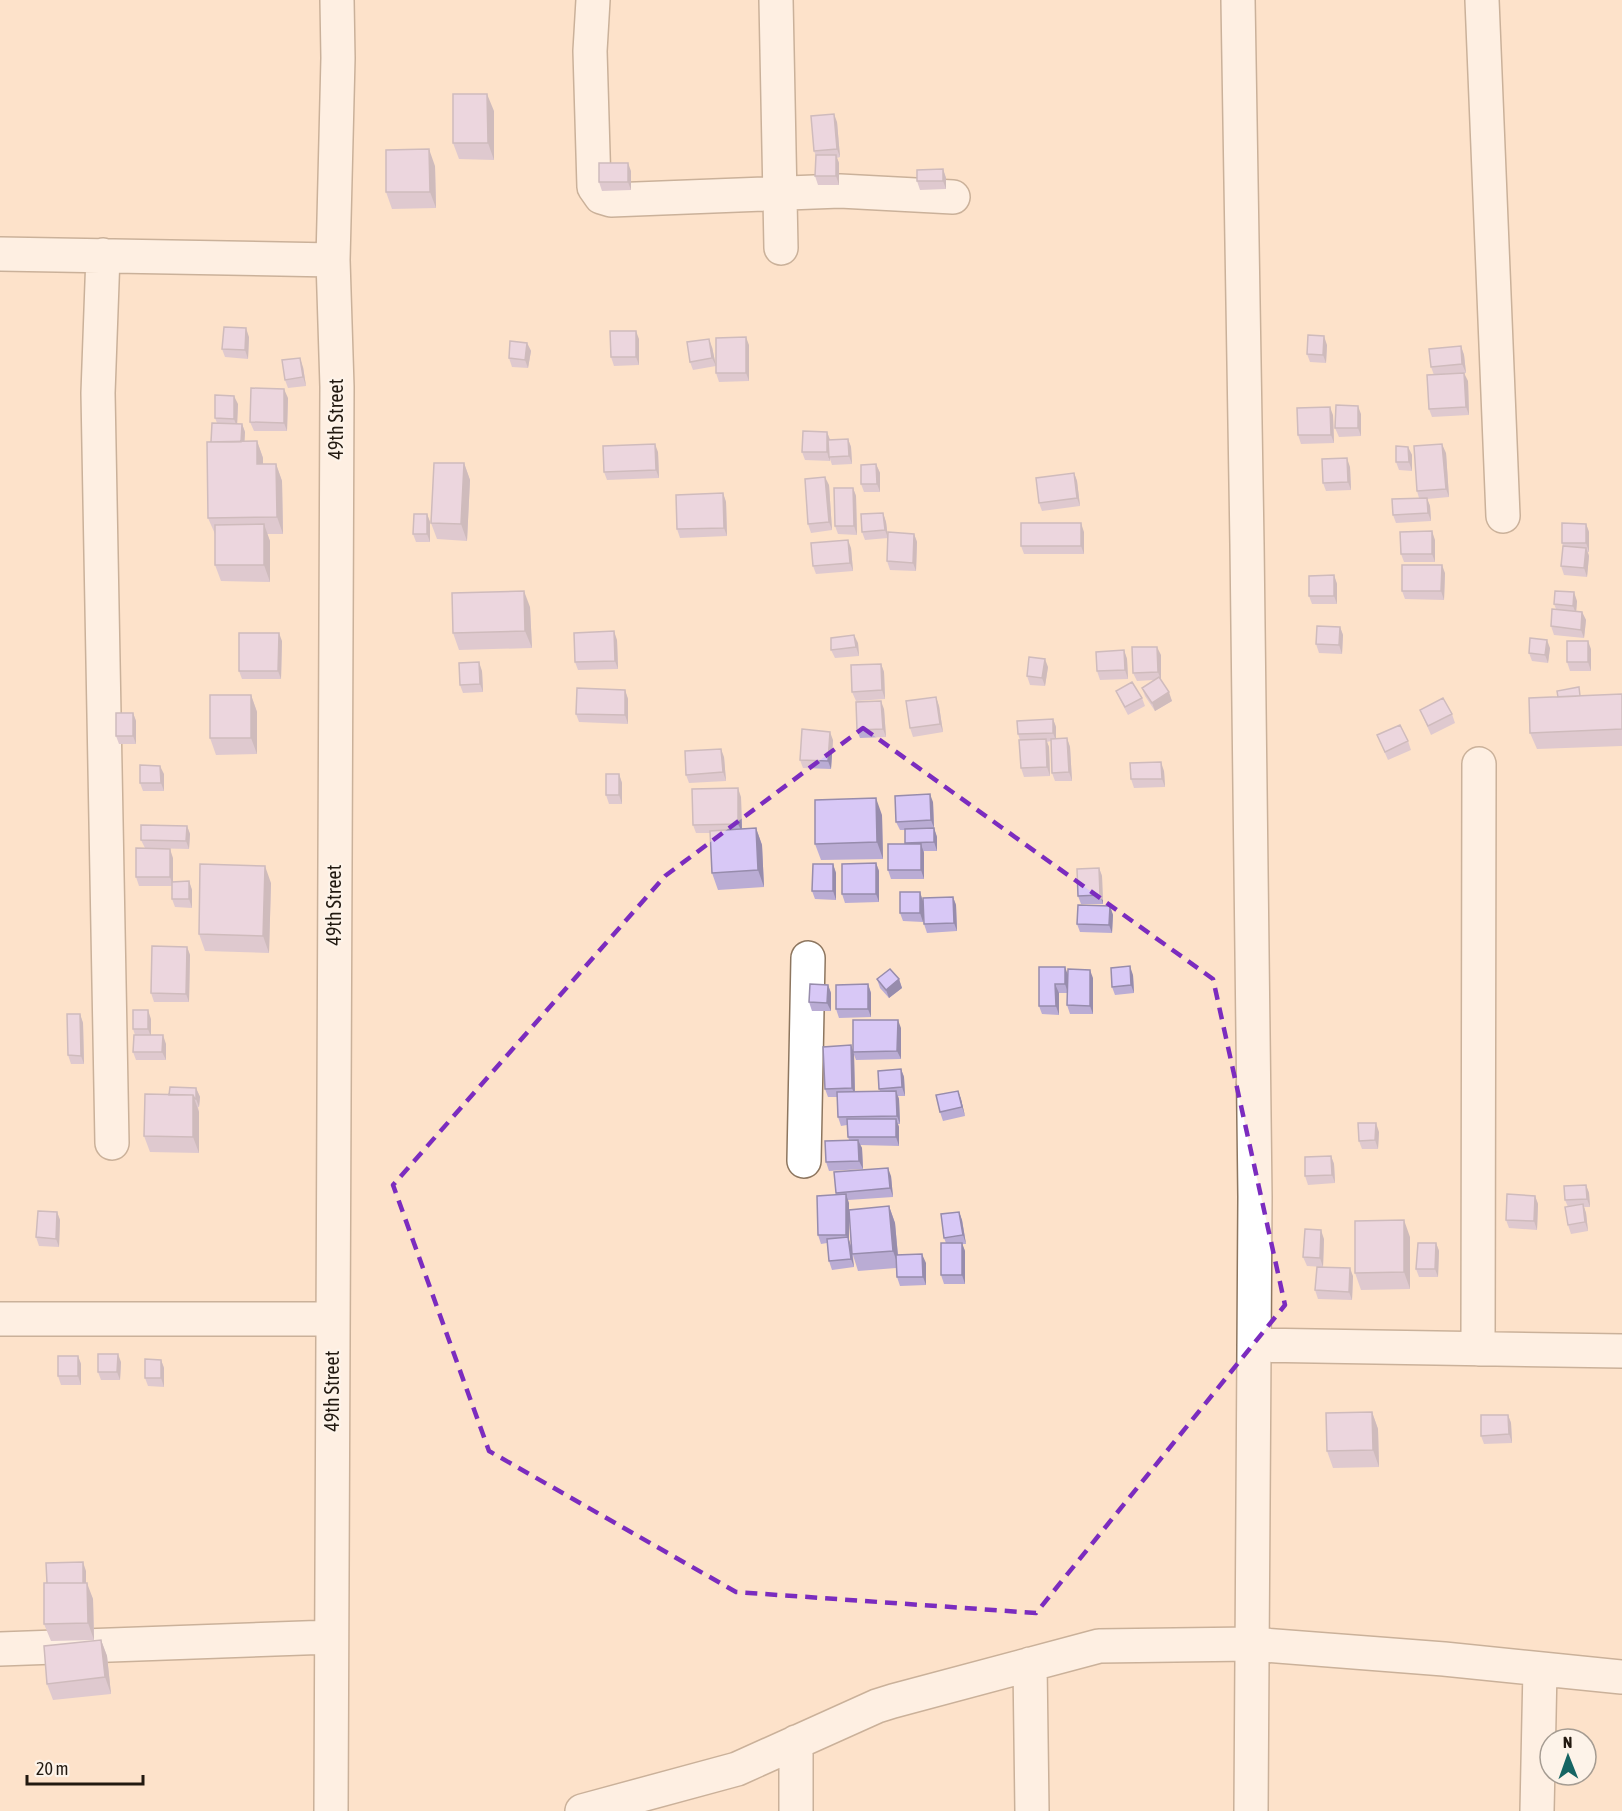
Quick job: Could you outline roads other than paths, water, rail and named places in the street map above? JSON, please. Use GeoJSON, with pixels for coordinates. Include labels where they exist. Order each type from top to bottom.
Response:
{"type":"FeatureCollection","features":[{"type":"Feature","properties":{"kind":"street","name":"49th Street"},"geometry":{"type":"LineString","coordinates":[[331,1811],[337,387],[333,260],[338,58],[337,0]]}},
{"type":"Feature","properties":{"kind":"street"},"geometry":{"type":"LineString","coordinates":[[592,0],[590,51],[594,186],[601,197],[611,200],[840,190],[953,197]]}},
{"type":"Feature","properties":{"kind":"street"},"geometry":{"type":"LineString","coordinates":[[776,0],[781,248]]}},
{"type":"Feature","properties":{"kind":"street"},"geometry":{"type":"LineString","coordinates":[[1238,0],[1255,1197],[1251,1811]]}},
{"type":"Feature","properties":{"kind":"street"},"geometry":{"type":"LineString","coordinates":[[1482,0],[1503,516]]}},
{"type":"Feature","properties":{"kind":"street"},"geometry":{"type":"LineString","coordinates":[[0,254],[333,260]]}},
{"type":"Feature","properties":{"kind":"street"},"geometry":{"type":"LineString","coordinates":[[103,255],[98,393],[112,1143]]}},
{"type":"Feature","properties":{"kind":"street"},"geometry":{"type":"LineString","coordinates":[[1478,1349],[1479,764]]}},
{"type":"Feature","properties":{"kind":"street"},"geometry":{"type":"LineString","coordinates":[[804,1161],[808,958]]}},
{"type":"Feature","properties":{"kind":"street"},"geometry":{"type":"LineString","coordinates":[[0,1319],[333,1319]]}},
{"type":"Feature","properties":{"kind":"street"},"geometry":{"type":"LineString","coordinates":[[1254,1345],[1622,1351]]}},
{"type":"Feature","properties":{"kind":"street"},"geometry":{"type":"LineString","coordinates":[[0,1649],[331,1637]]}},
{"type":"Feature","properties":{"kind":"street"},"geometry":{"type":"LineString","coordinates":[[582,1811],[737,1769],[893,1701],[1099,1646],[1251,1644],[1444,1659],[1622,1677]]}},
{"type":"Feature","properties":{"kind":"street"},"geometry":{"type":"LineString","coordinates":[[1030,1664],[1032,1811]]}},
{"type":"Feature","properties":{"kind":"street"},"geometry":{"type":"LineString","coordinates":[[1536,1811],[1540,1669]]}},
{"type":"Feature","properties":{"kind":"street"},"geometry":{"type":"LineString","coordinates":[[796,1742],[796,1811]]}}]}
